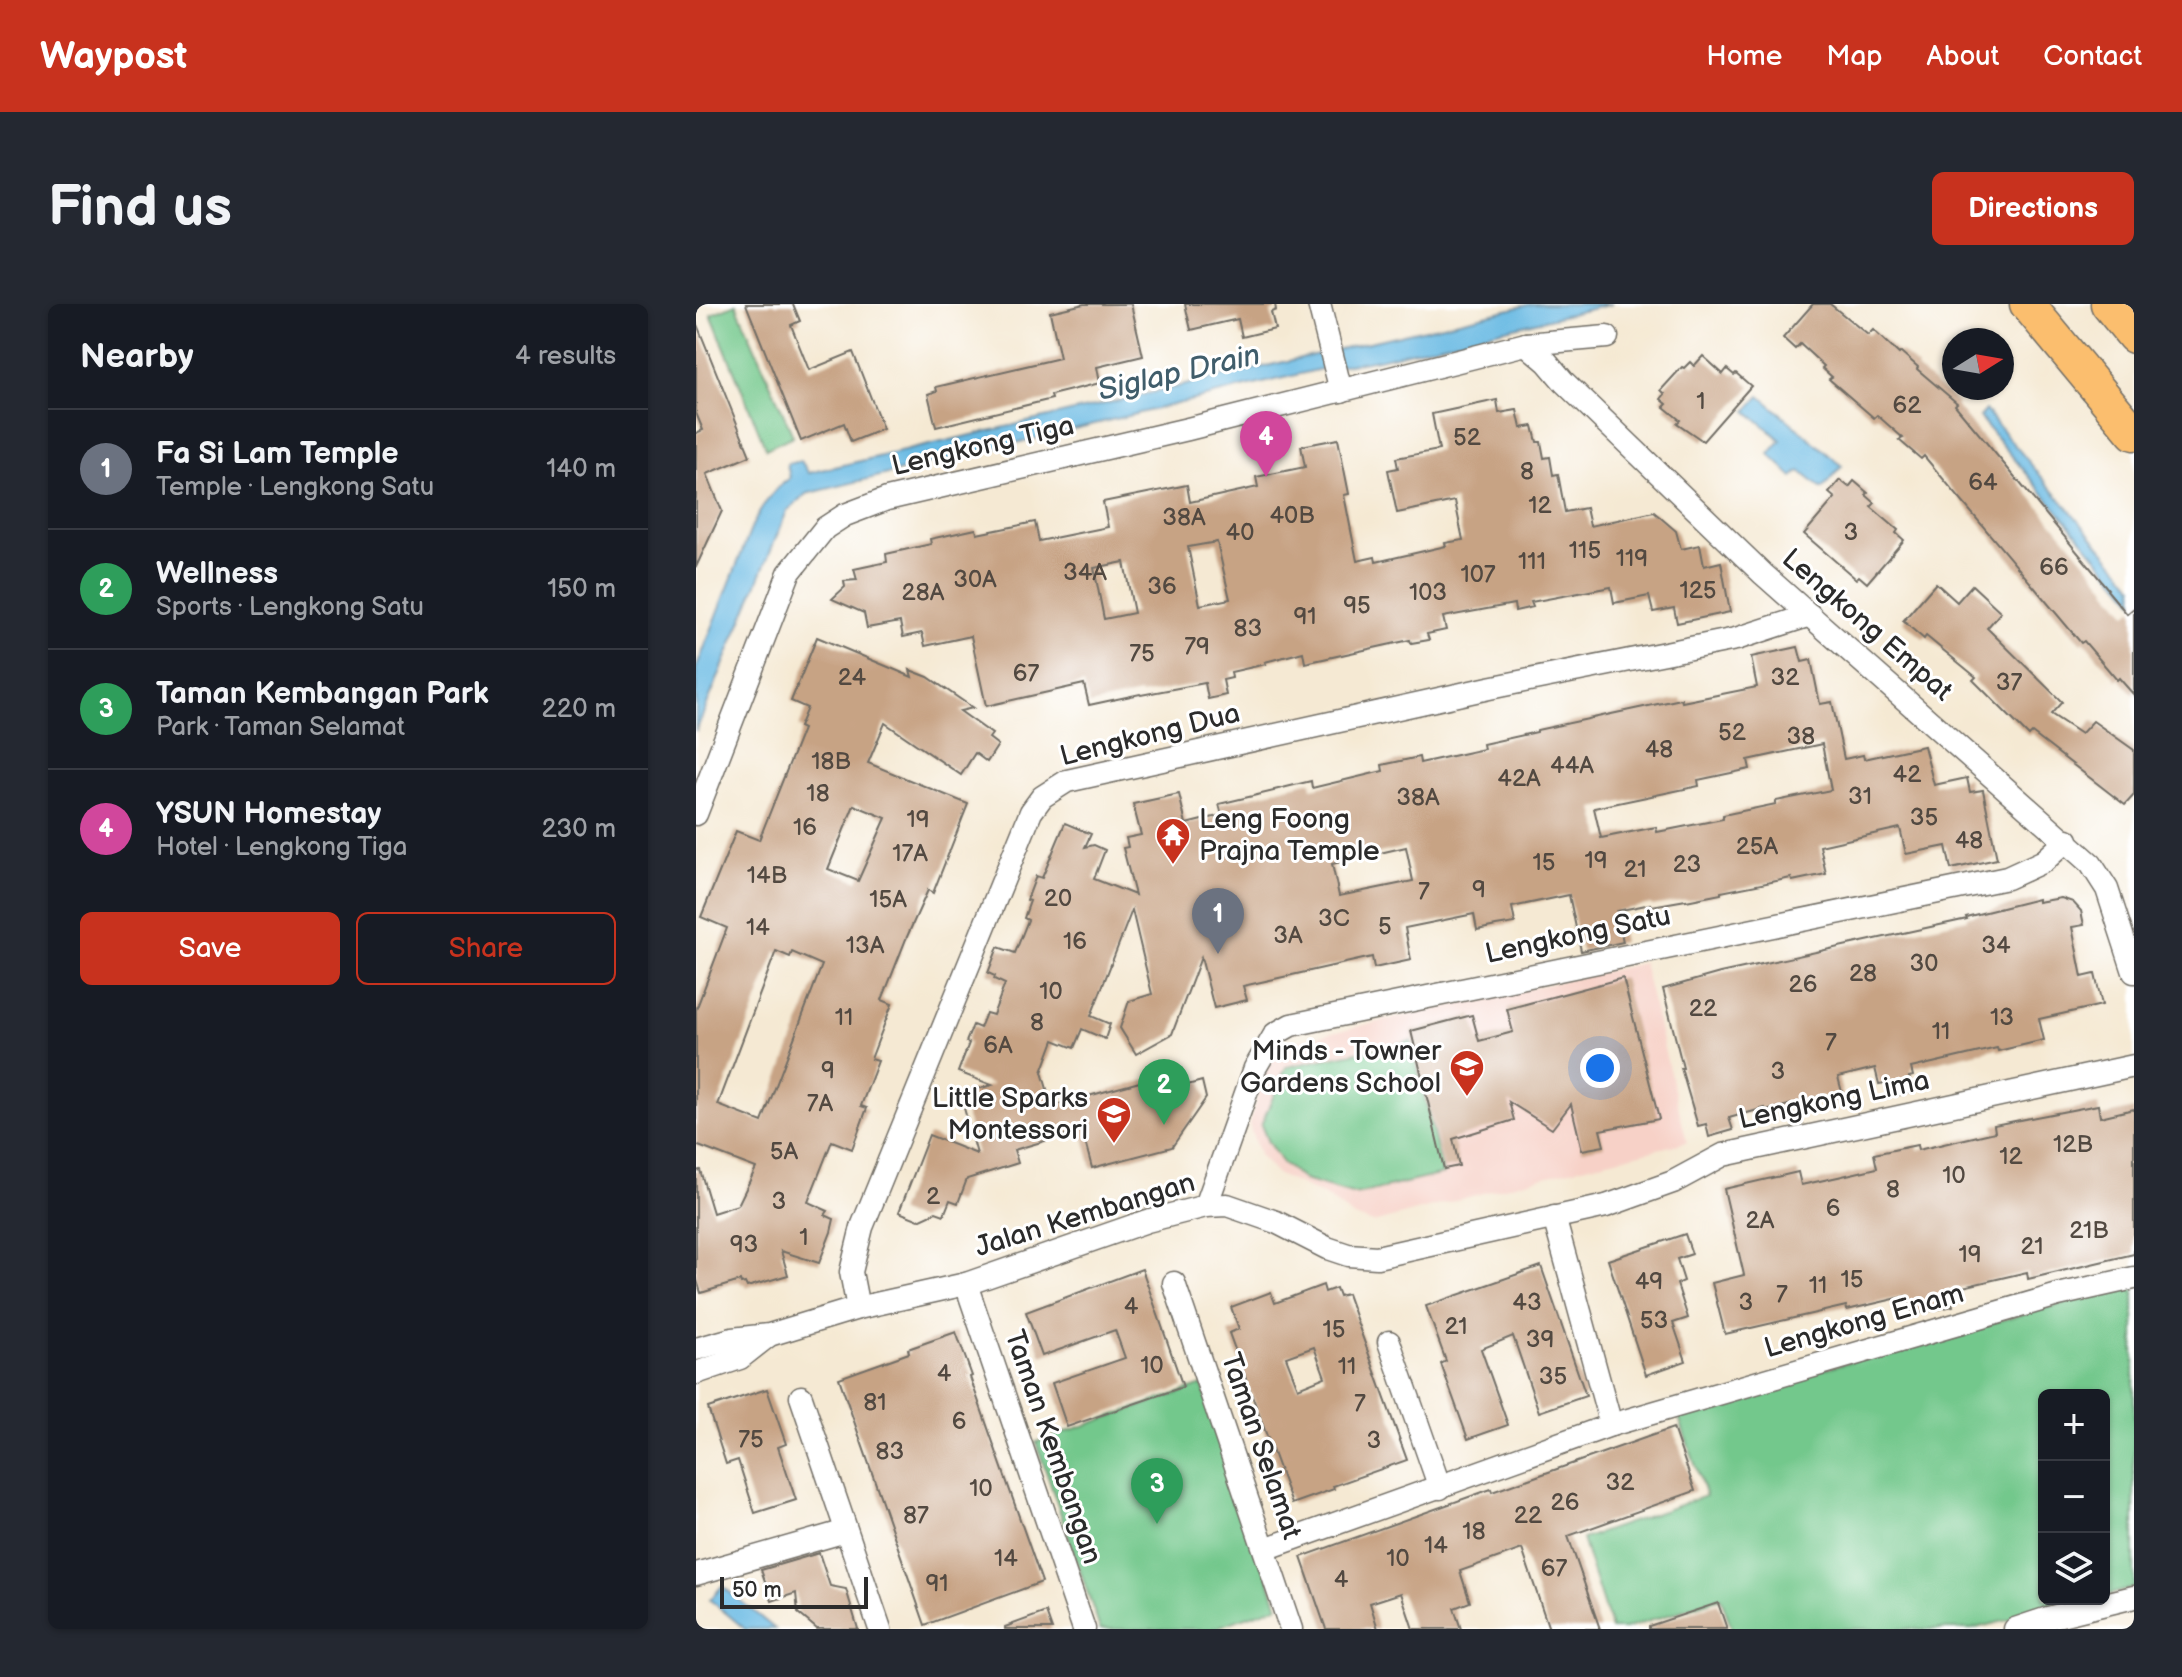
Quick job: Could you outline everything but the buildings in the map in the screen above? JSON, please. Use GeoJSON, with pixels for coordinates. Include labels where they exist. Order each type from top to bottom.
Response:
{"type":"FeatureCollection","features":[{"type":"Feature","properties":{"kind":"highway"},"geometry":{"type":"LineString","coordinates":[[2027,304],[2134,433]]}},
{"type":"Feature","properties":{"kind":"highway"},"geometry":{"type":"LineString","coordinates":[[2108,304],[2134,336]]}},
{"type":"Feature","properties":{"kind":"street"},"geometry":{"type":"LineString","coordinates":[[1319,304],[1338,381]]}},
{"type":"Feature","properties":{"kind":"street","name":"Lengkong Tiga"},"geometry":{"type":"LineString","coordinates":[[696,814],[789,573],[825,528],[845,515],[887,499],[1338,381],[1526,344],[1607,337]]}},
{"type":"Feature","properties":{"kind":"street","name":"Lengkong Empat"},"geometry":{"type":"LineString","coordinates":[[1526,344],[1763,574],[2091,864],[2107,889],[2134,972]]}},
{"type":"Feature","properties":{"kind":"street","name":"Lengkong Dua"},"geometry":{"type":"LineString","coordinates":[[858,1308],[851,1272],[862,1227],[1031,812],[1042,797],[1067,781],[1489,688],[1736,639],[1810,615]]}},
{"type":"Feature","properties":{"kind":"street","name":"Lengkong Satu"},"geometry":{"type":"LineString","coordinates":[[1206,1206],[1255,1068],[1275,1034],[1291,1025],[2007,878],[2044,861],[2067,840]]}},
{"type":"Feature","properties":{"kind":"street","name":"Lengkong Lima"},"geometry":{"type":"LineString","coordinates":[[1554,1217],[1606,1206],[1673,1182],[1723,1155],[2134,1066]]}},
{"type":"Feature","properties":{"kind":"street","name":"Jalan Kembangan"},"geometry":{"type":"LineString","coordinates":[[696,1349],[732,1339],[769,1335],[858,1308],[966,1284],[1147,1221],[1206,1206],[1227,1205],[1276,1222],[1327,1248],[1348,1255],[1377,1257],[1554,1217]]}},
{"type":"Feature","properties":{"kind":"street"},"geometry":{"type":"LineString","coordinates":[[1554,1217],[1611,1425]]}},
{"type":"Feature","properties":{"kind":"street","name":"Lengkong Enam"},"geometry":{"type":"LineString","coordinates":[[1265,1549],[1611,1425],[2058,1295],[2134,1278]]}},
{"type":"Feature","properties":{"kind":"street","name":"Taman Selamat"},"geometry":{"type":"LineString","coordinates":[[1174,1283],[1291,1629]]}},
{"type":"Feature","properties":{"kind":"street","name":"Taman Kembangan"},"geometry":{"type":"LineString","coordinates":[[966,1284],[1084,1629]]}},
{"type":"Feature","properties":{"kind":"street","name":"Jalan Kembangan"},"geometry":{"type":"LineString","coordinates":[[696,1373],[740,1358],[769,1335]]}},
{"type":"Feature","properties":{"kind":"street"},"geometry":{"type":"LineString","coordinates":[[1389,1342],[1440,1488]]}},
{"type":"Feature","properties":{"kind":"street"},"geometry":{"type":"LineString","coordinates":[[801,1397],[880,1629]]}},
{"type":"Feature","properties":{"kind":"street"},"geometry":{"type":"LineString","coordinates":[[696,1574],[846,1531]]}},
{"type":"Feature","properties":{"kind":"street"},"geometry":{"type":"LineString","coordinates":[[2015,1629],[2049,1624],[2134,1597]]}},
{"type":"Feature","properties":{"kind":"shaded area","name":"Minds - Towner Gardens School"},"geometry":{"type":"Polygon","coordinates":[[[1643,963],[1687,1142],[1545,1176],[1373,1223],[1354,1217],[1325,1196],[1276,1174],[1259,1155],[1249,1124],[1265,1071],[1283,1047],[1302,1039],[1643,963]]]}},
{"type":"Feature","properties":{"kind":"green space"},"geometry":{"type":"Polygon","coordinates":[[[736,304],[793,436],[766,449],[711,314],[736,304]]]}},
{"type":"Feature","properties":{"kind":"green space"},"geometry":{"type":"Polygon","coordinates":[[[1411,1041],[1443,1174],[1355,1195],[1304,1180],[1282,1163],[1261,1125],[1286,1067],[1411,1041]]]}},
{"type":"Feature","properties":{"kind":"green space"},"geometry":{"type":"Polygon","coordinates":[[[2134,1284],[2134,1588],[2110,1594],[2110,1389],[2038,1389],[2038,1605],[2068,1605],[1972,1629],[1732,1629],[1721,1598],[1625,1629],[1611,1629],[1582,1539],[1706,1496],[1676,1409],[2134,1284]]]}},
{"type":"Feature","properties":{"kind":"green space"},"geometry":{"type":"Polygon","coordinates":[[[1202,1385],[1278,1606],[1212,1629],[1100,1629],[1036,1442],[1202,1385]]]}},
{"type":"Feature","properties":{"kind":"water"},"geometry":{"type":"Polygon","coordinates":[[[1532,304],[1612,304],[1378,359],[1321,369],[806,494],[787,511],[696,731],[696,669],[753,524],[768,499],[790,478],[787,464],[801,461],[809,473],[1532,304]]]}},
{"type":"Feature","properties":{"kind":"water"},"geometry":{"type":"Polygon","coordinates":[[[1760,396],[1842,466],[1822,489],[1800,471],[1793,477],[1769,454],[1781,440],[1747,411],[1760,396]]]}},
{"type":"Feature","properties":{"kind":"water"},"geometry":{"type":"Polygon","coordinates":[[[1985,410],[2134,586],[2134,601],[1979,417],[1985,410]]]}},
{"type":"Feature","properties":{"kind":"water"},"geometry":{"type":"Polygon","coordinates":[[[722,1586],[775,1629],[745,1629],[710,1600],[722,1586]]]}},
{"type":"Feature","properties":{"kind":"place","name":"YSUN Homestay"},"geometry":{"type":"Point","coordinates":[1266,477]}},
{"type":"Feature","properties":{"kind":"place","name":"Leng Foong Prajna Temple"},"geometry":{"type":"Point","coordinates":[1173,866]}},
{"type":"Feature","properties":{"kind":"place","name":"Fa Si Lam Temple"},"geometry":{"type":"Point","coordinates":[1218,954]}},
{"type":"Feature","properties":{"kind":"place","name":"Minds - Towner Gardens School"},"geometry":{"type":"Point","coordinates":[1467,1098]}},
{"type":"Feature","properties":{"kind":"place","name":"Wellness"},"geometry":{"type":"Point","coordinates":[1164,1125]}},
{"type":"Feature","properties":{"kind":"place","name":"Little Sparks Montessori"},"geometry":{"type":"Point","coordinates":[1114,1145]}},
{"type":"Feature","properties":{"kind":"place","name":"Taman Kembangan Park"},"geometry":{"type":"Point","coordinates":[1157,1524]}},
{"type":"Feature","properties":{"kind":"water label","name":"Siglap Drain"},"geometry":{"type":"Point","coordinates":[1179,373]}}]}
